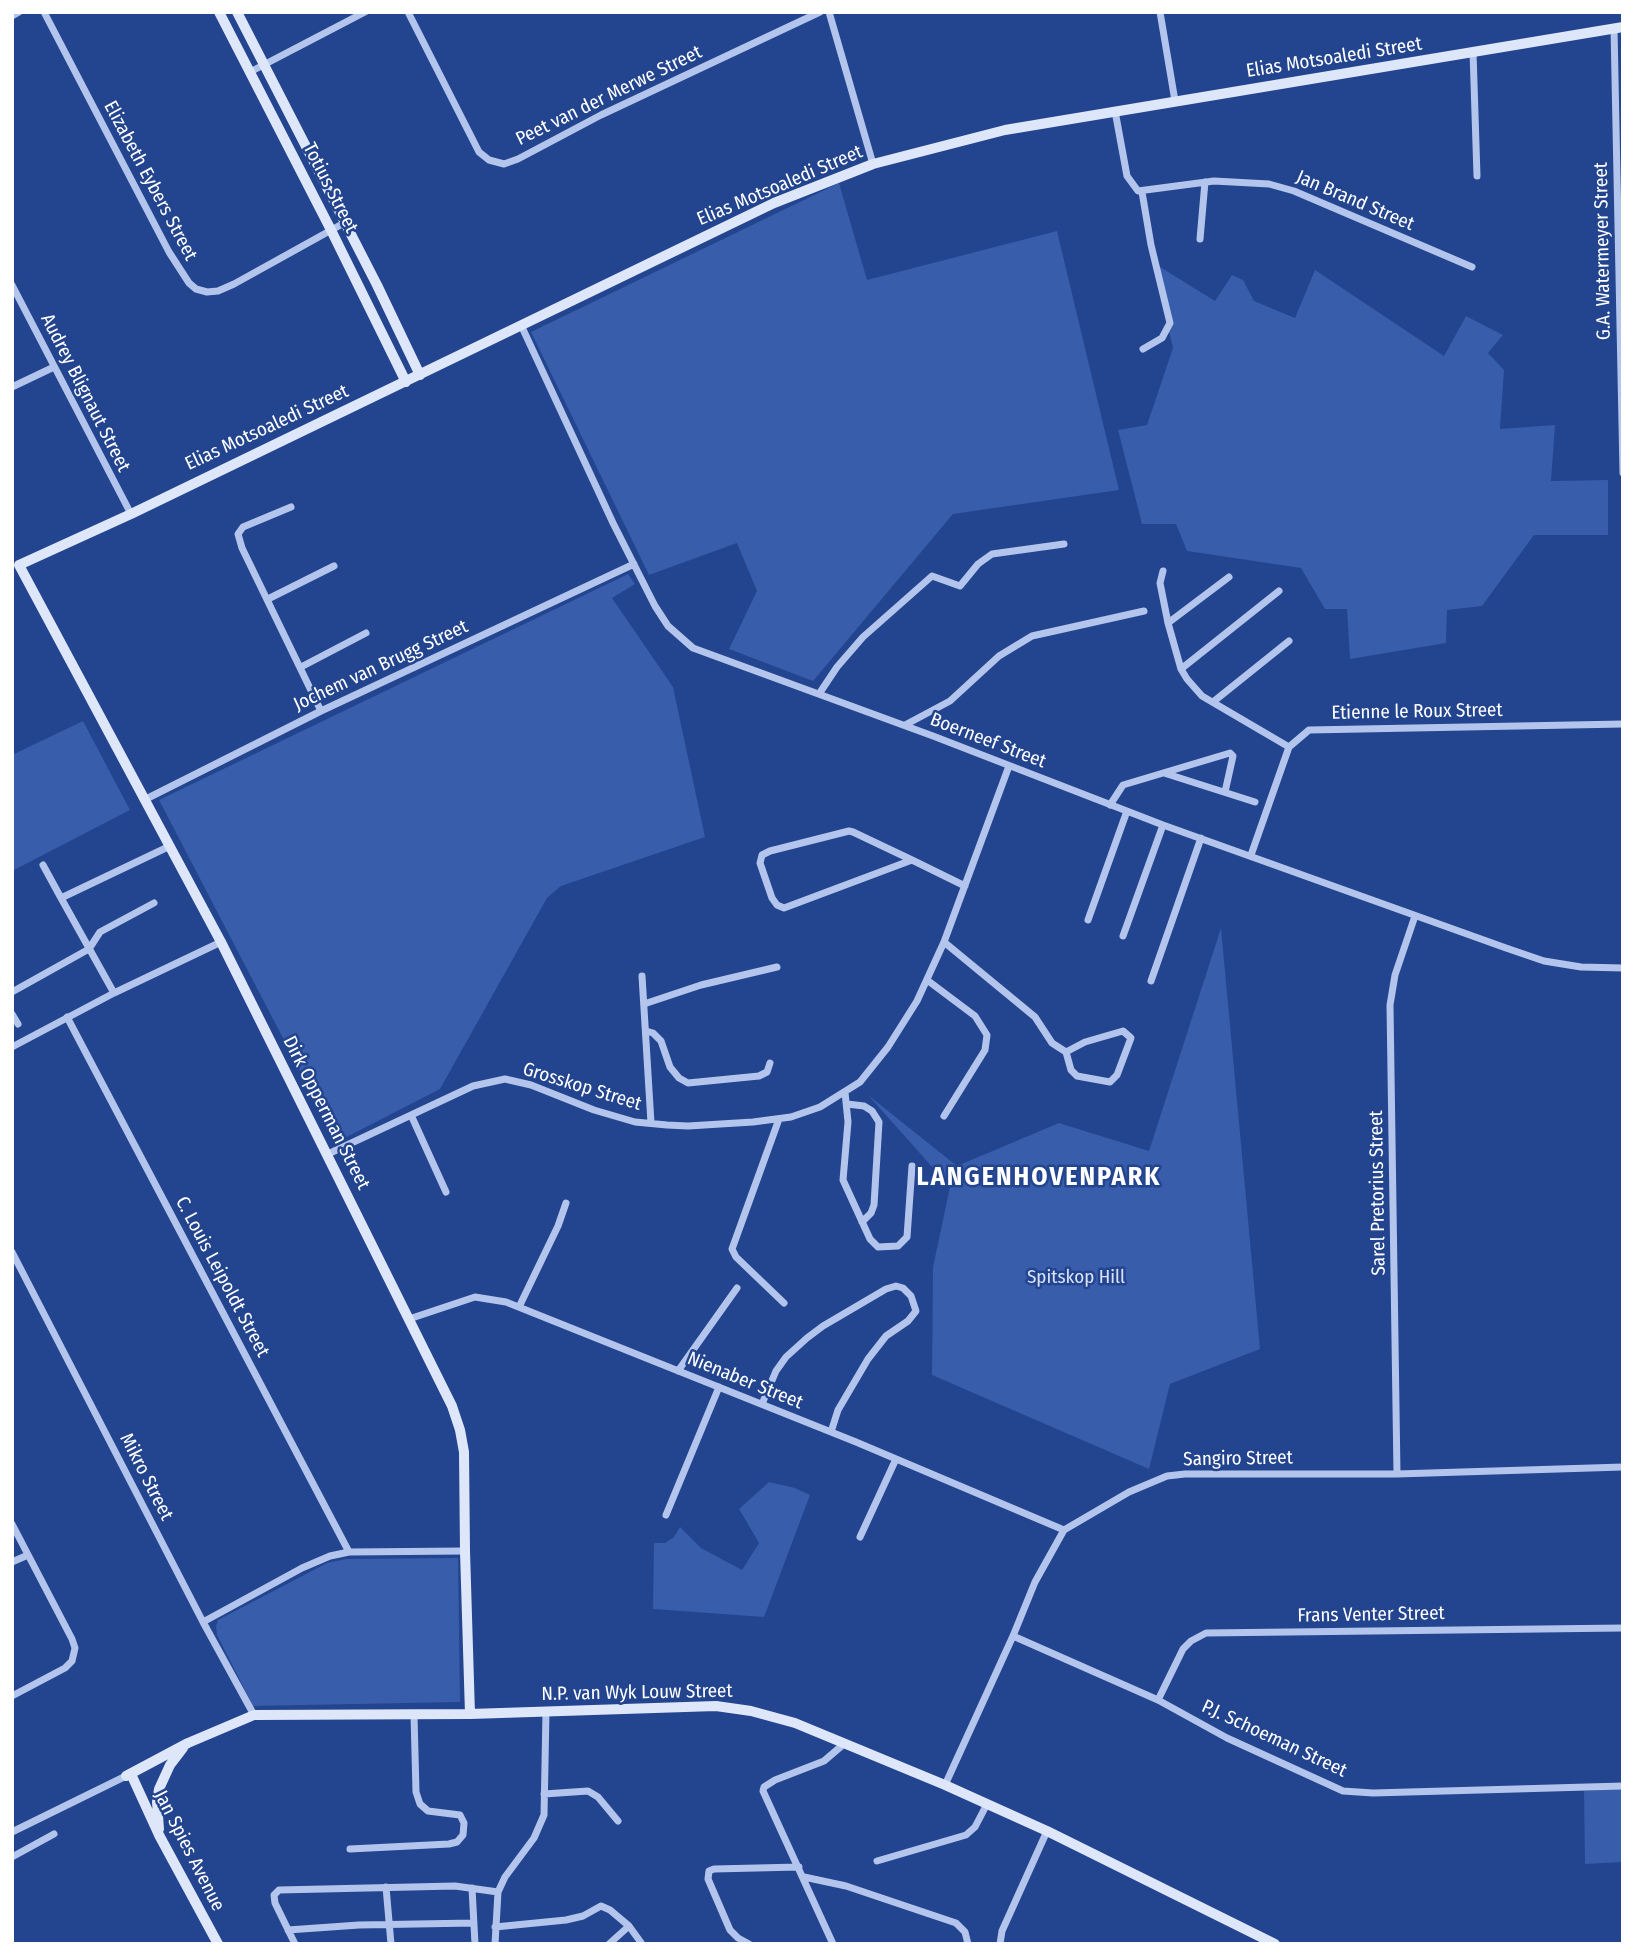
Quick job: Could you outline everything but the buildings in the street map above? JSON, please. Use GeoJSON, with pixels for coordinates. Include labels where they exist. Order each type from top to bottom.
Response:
{"type":"FeatureCollection","features":[{"type":"Feature","properties":{"kind":"street"},"geometry":{"type":"LineString","coordinates":[[12,16],[19,12]]}},
{"type":"Feature","properties":{"kind":"street","name":"Elizabeth Eybers Street"},"geometry":{"type":"LineString","coordinates":[[44,12],[162,241],[188,283],[196,289],[218,291],[234,284],[344,223]]}},
{"type":"Feature","properties":{"kind":"street","name":"Totius Street"},"geometry":{"type":"LineString","coordinates":[[219,12],[406,382]]}},
{"type":"Feature","properties":{"kind":"street","name":"Totius Street"},"geometry":{"type":"LineString","coordinates":[[237,12],[420,375]]}},
{"type":"Feature","properties":{"kind":"street"},"geometry":{"type":"LineString","coordinates":[[250,72],[365,12]]}},
{"type":"Feature","properties":{"kind":"street","name":"Peet van der Merwe Street"},"geometry":{"type":"LineString","coordinates":[[408,12],[473,141],[480,152],[496,164],[518,159],[601,115],[820,12]]}},
{"type":"Feature","properties":{"kind":"street"},"geometry":{"type":"LineString","coordinates":[[830,12],[873,164]]}},
{"type":"Feature","properties":{"kind":"street"},"geometry":{"type":"LineString","coordinates":[[1160,12],[1175,102]]}},
{"type":"Feature","properties":{"kind":"street","name":"Elias Motsoaledi Street"},"geometry":{"type":"LineString","coordinates":[[16,567],[774,203],[873,164],[1005,130],[1618,28]]}},
{"type":"Feature","properties":{"kind":"street","name":"G.A. Watermeyer Street"},"geometry":{"type":"LineString","coordinates":[[1618,28],[1623,473]]}},
{"type":"Feature","properties":{"kind":"street"},"geometry":{"type":"LineString","coordinates":[[1473,52],[1477,176]]}},
{"type":"Feature","properties":{"kind":"street"},"geometry":{"type":"LineString","coordinates":[[1115,111],[1127,176],[1134,188],[1142,192],[1151,245],[1170,323],[1159,341],[1143,349]]}},
{"type":"Feature","properties":{"kind":"street"},"geometry":{"type":"LineString","coordinates":[[1200,239],[1205,182]]}},
{"type":"Feature","properties":{"kind":"street","name":"Jan Brand Street"},"geometry":{"type":"LineString","coordinates":[[1142,192],[1205,182],[1269,184],[1294,191],[1472,267]]}},
{"type":"Feature","properties":{"kind":"street","name":"Audrey Blignaut Street"},"geometry":{"type":"LineString","coordinates":[[12,285],[131,514]]}},
{"type":"Feature","properties":{"kind":"street","name":"Boerneef Street"},"geometry":{"type":"LineString","coordinates":[[521,325],[634,564],[668,626],[685,643],[1163,825],[1544,961],[1581,967],[1623,968]]}},
{"type":"Feature","properties":{"kind":"street"},"geometry":{"type":"LineString","coordinates":[[408,347],[422,360],[438,366]]}},
{"type":"Feature","properties":{"kind":"street"},"geometry":{"type":"LineString","coordinates":[[388,390],[396,375],[396,358]]}},
{"type":"Feature","properties":{"kind":"street"},"geometry":{"type":"LineString","coordinates":[[12,387],[54,367]]}},
{"type":"Feature","properties":{"kind":"street"},"geometry":{"type":"LineString","coordinates":[[291,507],[243,527],[237,534],[321,711]]}},
{"type":"Feature","properties":{"kind":"street"},"geometry":{"type":"LineString","coordinates":[[819,694],[837,667],[863,637],[932,576],[960,586],[989,555],[1064,544]]}},
{"type":"Feature","properties":{"kind":"street","name":"Jochem van Brugg Street"},"geometry":{"type":"LineString","coordinates":[[144,800],[321,711],[634,564]]}},
{"type":"Feature","properties":{"kind":"street"},"geometry":{"type":"LineString","coordinates":[[268,599],[334,566]]}},
{"type":"Feature","properties":{"kind":"street","name":"Dirk Opperman Street"},"geometry":{"type":"LineString","coordinates":[[16,567],[73,661],[221,942],[447,1395],[460,1430],[464,1452],[470,1714]]}},
{"type":"Feature","properties":{"kind":"street"},"geometry":{"type":"LineString","coordinates":[[1163,571],[1160,583],[1168,623],[1181,669],[1194,688],[1289,747],[1251,855]]}},
{"type":"Feature","properties":{"kind":"street"},"geometry":{"type":"LineString","coordinates":[[1168,623],[1230,577]]}},
{"type":"Feature","properties":{"kind":"street"},"geometry":{"type":"LineString","coordinates":[[1181,669],[1279,591]]}},
{"type":"Feature","properties":{"kind":"street"},"geometry":{"type":"LineString","coordinates":[[905,726],[950,701],[999,656],[1032,636],[1143,611]]}},
{"type":"Feature","properties":{"kind":"street"},"geometry":{"type":"LineString","coordinates":[[301,667],[366,633]]}},
{"type":"Feature","properties":{"kind":"street"},"geometry":{"type":"LineString","coordinates":[[1213,702],[1289,641]]}},
{"type":"Feature","properties":{"kind":"street","name":"Etienne le Roux Street"},"geometry":{"type":"LineString","coordinates":[[1289,747],[1309,730],[1623,724]]}},
{"type":"Feature","properties":{"kind":"street"},"geometry":{"type":"LineString","coordinates":[[1110,804],[1123,785],[1230,753],[1233,756],[1225,792]]}},
{"type":"Feature","properties":{"kind":"street","name":"Grosskop Street"},"geometry":{"type":"LineString","coordinates":[[328,1154],[473,1086],[505,1079],[531,1085],[594,1110],[635,1122],[688,1126],[779,1119],[806,1113],[845,1092],[860,1082],[873,1067],[905,1020],[927,980],[944,942],[1009,766]]}},
{"type":"Feature","properties":{"kind":"street"},"geometry":{"type":"LineString","coordinates":[[1163,773],[1255,802]]}},
{"type":"Feature","properties":{"kind":"street"},"geometry":{"type":"LineString","coordinates":[[1088,920],[1127,811]]}},
{"type":"Feature","properties":{"kind":"street"},"geometry":{"type":"LineString","coordinates":[[1123,936],[1163,825]]}},
{"type":"Feature","properties":{"kind":"street"},"geometry":{"type":"LineString","coordinates":[[912,860],[783,908],[772,898],[760,863],[762,855],[770,851],[849,831],[912,860],[965,886]]}},
{"type":"Feature","properties":{"kind":"street"},"geometry":{"type":"LineString","coordinates":[[1151,981],[1202,838]]}},
{"type":"Feature","properties":{"kind":"street"},"geometry":{"type":"LineString","coordinates":[[61,898],[170,846]]}},
{"type":"Feature","properties":{"kind":"street"},"geometry":{"type":"LineString","coordinates":[[43,865],[114,993]]}},
{"type":"Feature","properties":{"kind":"street"},"geometry":{"type":"LineString","coordinates":[[12,992],[89,949],[100,932],[154,903]]}},
{"type":"Feature","properties":{"kind":"street","name":"Sarel Pretorius Street"},"geometry":{"type":"LineString","coordinates":[[1397,1474],[1390,1005],[1395,975],[1415,915]]}},
{"type":"Feature","properties":{"kind":"street"},"geometry":{"type":"LineString","coordinates":[[12,1047],[114,993],[221,942]]}},
{"type":"Feature","properties":{"kind":"street"},"geometry":{"type":"LineString","coordinates":[[944,942],[1035,1017],[1052,1043],[1066,1052],[1071,1070],[1077,1076],[1108,1083],[1117,1075],[1130,1038],[1123,1031],[1085,1042],[1066,1052]]}},
{"type":"Feature","properties":{"kind":"street"},"geometry":{"type":"LineString","coordinates":[[644,1003],[701,985],[777,967]]}},
{"type":"Feature","properties":{"kind":"street"},"geometry":{"type":"LineString","coordinates":[[642,976],[651,1124]]}},
{"type":"Feature","properties":{"kind":"street"},"geometry":{"type":"LineString","coordinates":[[927,980],[975,1016],[988,1035],[985,1050],[944,1116]]}},
{"type":"Feature","properties":{"kind":"street"},"geometry":{"type":"LineString","coordinates":[[12,1014],[18,1024]]}},
{"type":"Feature","properties":{"kind":"street","name":"C. Louis Leipoldt Street"},"geometry":{"type":"LineString","coordinates":[[67,1017],[349,1552]]}},
{"type":"Feature","properties":{"kind":"street"},"geometry":{"type":"LineString","coordinates":[[646,1031],[662,1041],[670,1067],[679,1078],[688,1083],[759,1076],[767,1072],[771,1063]]}},
{"type":"Feature","properties":{"kind":"street"},"geometry":{"type":"LineString","coordinates":[[845,1092],[847,1104],[843,1180],[872,1242],[878,1247],[894,1247],[903,1242],[908,1231],[912,1166]]}},
{"type":"Feature","properties":{"kind":"street"},"geometry":{"type":"LineString","coordinates":[[847,1104],[864,1106],[872,1111],[880,1122],[874,1205],[871,1213],[862,1222]]}},
{"type":"Feature","properties":{"kind":"street"},"geometry":{"type":"LineString","coordinates":[[411,1115],[446,1192]]}},
{"type":"Feature","properties":{"kind":"street"},"geometry":{"type":"LineString","coordinates":[[779,1119],[732,1249],[736,1257],[784,1303]]}},
{"type":"Feature","properties":{"kind":"street"},"geometry":{"type":"LineString","coordinates":[[519,1307],[558,1226],[566,1203]]}},
{"type":"Feature","properties":{"kind":"street","name":"Mikro Street"},"geometry":{"type":"LineString","coordinates":[[12,1252],[203,1622],[254,1715]]}},
{"type":"Feature","properties":{"kind":"street"},"geometry":{"type":"LineString","coordinates":[[762,1404],[775,1371],[807,1338],[823,1325],[886,1289],[896,1286],[904,1288],[911,1296],[916,1311],[908,1321],[886,1336],[868,1359],[838,1410],[831,1432]]}},
{"type":"Feature","properties":{"kind":"street"},"geometry":{"type":"LineString","coordinates":[[678,1371],[737,1288]]}},
{"type":"Feature","properties":{"kind":"street","name":"Nienaber Street"},"geometry":{"type":"LineString","coordinates":[[409,1319],[475,1297],[492,1298],[896,1458],[1064,1530]]}},
{"type":"Feature","properties":{"kind":"street"},"geometry":{"type":"LineString","coordinates":[[666,1515],[719,1387]]}},
{"type":"Feature","properties":{"kind":"street"},"geometry":{"type":"LineString","coordinates":[[860,1537],[896,1458]]}},
{"type":"Feature","properties":{"kind":"street","name":"Sangiro Street"},"geometry":{"type":"LineString","coordinates":[[1064,1530],[1129,1492],[1167,1476],[1397,1474],[1623,1467]]}},
{"type":"Feature","properties":{"kind":"street"},"geometry":{"type":"LineString","coordinates":[[12,1524],[72,1639],[74,1655],[65,1668],[12,1696]]}},
{"type":"Feature","properties":{"kind":"street"},"geometry":{"type":"LineString","coordinates":[[945,1785],[1035,1582],[1064,1530]]}},
{"type":"Feature","properties":{"kind":"street"},"geometry":{"type":"LineString","coordinates":[[203,1622],[302,1568],[330,1556],[349,1552],[465,1551]]}},
{"type":"Feature","properties":{"kind":"street"},"geometry":{"type":"LineString","coordinates":[[12,1562],[28,1555]]}},
{"type":"Feature","properties":{"kind":"street","name":"Frans Venter Street"},"geometry":{"type":"LineString","coordinates":[[1158,1700],[1182,1649],[1206,1633],[1623,1628]]}},
{"type":"Feature","properties":{"kind":"street","name":"P.J. Schoeman Street"},"geometry":{"type":"LineString","coordinates":[[1013,1636],[1158,1700],[1227,1738],[1343,1791],[1373,1793],[1623,1786]]}},
{"type":"Feature","properties":{"kind":"street","name":"N.P. van Wyk Louw Street"},"geometry":{"type":"LineString","coordinates":[[128,1775],[188,1744],[254,1715],[470,1714],[716,1706],[751,1711],[796,1723],[945,1785],[1046,1831],[1275,1944]]}},
{"type":"Feature","properties":{"kind":"street"},"geometry":{"type":"LineString","coordinates":[[495,1944],[498,1892],[505,1877],[540,1827],[544,1815],[546,1712]]}},
{"type":"Feature","properties":{"kind":"street"},"geometry":{"type":"LineString","coordinates":[[349,1849],[449,1844],[457,1842],[463,1835],[464,1823],[460,1815],[428,1811],[420,1804],[416,1792],[414,1715]]}},
{"type":"Feature","properties":{"kind":"street"},"geometry":{"type":"LineString","coordinates":[[833,1944],[765,1796],[764,1787],[775,1780],[824,1762],[845,1743]]}},
{"type":"Feature","properties":{"kind":"street"},"geometry":{"type":"LineString","coordinates":[[159,1835],[159,1789],[170,1765],[188,1744]]}},
{"type":"Feature","properties":{"kind":"street"},"geometry":{"type":"LineString","coordinates":[[12,1832],[128,1775]]}},
{"type":"Feature","properties":{"kind":"street","name":"Jan Spies Avenue"},"geometry":{"type":"LineString","coordinates":[[128,1775],[218,1944]]}},
{"type":"Feature","properties":{"kind":"street"},"geometry":{"type":"LineString","coordinates":[[544,1794],[588,1791],[598,1797],[618,1821]]}},
{"type":"Feature","properties":{"kind":"street"},"geometry":{"type":"LineString","coordinates":[[877,1861],[966,1835],[975,1827],[987,1804]]}},
{"type":"Feature","properties":{"kind":"street"},"geometry":{"type":"LineString","coordinates":[[1000,1944],[1002,1931],[1046,1831]]}},
{"type":"Feature","properties":{"kind":"street"},"geometry":{"type":"LineString","coordinates":[[12,1857],[54,1834]]}},
{"type":"Feature","properties":{"kind":"street"},"geometry":{"type":"LineString","coordinates":[[749,1944],[730,1930],[708,1880],[709,1871],[799,1867]]}},
{"type":"Feature","properties":{"kind":"street"},"geometry":{"type":"LineString","coordinates":[[804,1877],[846,1886],[956,1923],[964,1932],[968,1944]]}},
{"type":"Feature","properties":{"kind":"street"},"geometry":{"type":"LineString","coordinates":[[295,1944],[274,1899],[279,1890],[455,1886],[498,1892]]}},
{"type":"Feature","properties":{"kind":"street"},"geometry":{"type":"LineString","coordinates":[[386,1887],[391,1944]]}},
{"type":"Feature","properties":{"kind":"street"},"geometry":{"type":"LineString","coordinates":[[472,1888],[475,1944]]}},
{"type":"Feature","properties":{"kind":"street"},"geometry":{"type":"LineString","coordinates":[[495,1927],[566,1920],[583,1916],[601,1906],[629,1926],[642,1944]]}},
{"type":"Feature","properties":{"kind":"street"},"geometry":{"type":"LineString","coordinates":[[288,1930],[388,1924],[474,1923]]}},
{"type":"Feature","properties":{"kind":"street"},"geometry":{"type":"LineString","coordinates":[[609,1944],[629,1926]]}},
{"type":"Feature","properties":{"kind":"green space"},"geometry":{"type":"Polygon","coordinates":[[[839,183],[867,280],[1057,231],[1119,490],[953,514],[813,681],[729,649],[757,591],[737,543],[649,575],[531,332],[839,183]]]}},
{"type":"Feature","properties":{"kind":"green space"},"geometry":{"type":"Polygon","coordinates":[[[1152,262],[1215,301],[1232,275],[1243,280],[1254,301],[1295,318],[1315,270],[1444,356],[1466,316],[1503,335],[1488,353],[1504,370],[1500,429],[1555,425],[1551,481],[1608,480],[1608,535],[1534,535],[1482,606],[1447,610],[1446,643],[1350,659],[1347,609],[1325,609],[1301,568],[1187,551],[1176,524],[1142,524],[1118,430],[1147,425],[1173,348],[1152,262]]]}},
{"type":"Feature","properties":{"kind":"green space"},"geometry":{"type":"Polygon","coordinates":[[[628,574],[635,584],[612,598],[673,687],[705,837],[561,886],[547,898],[440,1089],[337,1142],[159,800],[628,574]]]}},
{"type":"Feature","properties":{"kind":"green space"},"geometry":{"type":"Polygon","coordinates":[[[83,721],[130,810],[12,871],[12,755],[83,721]]]}},
{"type":"Feature","properties":{"kind":"green space","name":"Spitskop Hill"},"geometry":{"type":"Polygon","coordinates":[[[1221,928],[1260,1349],[1170,1384],[1149,1469],[932,1375],[933,1267],[950,1187],[868,1095],[957,1166],[1059,1123],[1149,1151],[1221,928]]]}},
{"type":"Feature","properties":{"kind":"green space"},"geometry":{"type":"Polygon","coordinates":[[[769,1482],[795,1488],[810,1495],[764,1617],[653,1609],[654,1543],[665,1543],[674,1537],[680,1527],[701,1548],[742,1570],[759,1543],[739,1509],[769,1482]]]}},
{"type":"Feature","properties":{"kind":"green space"},"geometry":{"type":"Polygon","coordinates":[[[458,1558],[460,1702],[253,1706],[217,1635],[218,1620],[327,1563],[346,1559],[458,1558]]]}},
{"type":"Feature","properties":{"kind":"green space"},"geometry":{"type":"Polygon","coordinates":[[[1623,1789],[1623,1862],[1585,1864],[1584,1791],[1623,1789]]]}},
{"type":"Feature","properties":{"kind":"district","name":"LANGENHOVENPARK"},"geometry":{"type":"Point","coordinates":[1039,1178]}}]}
